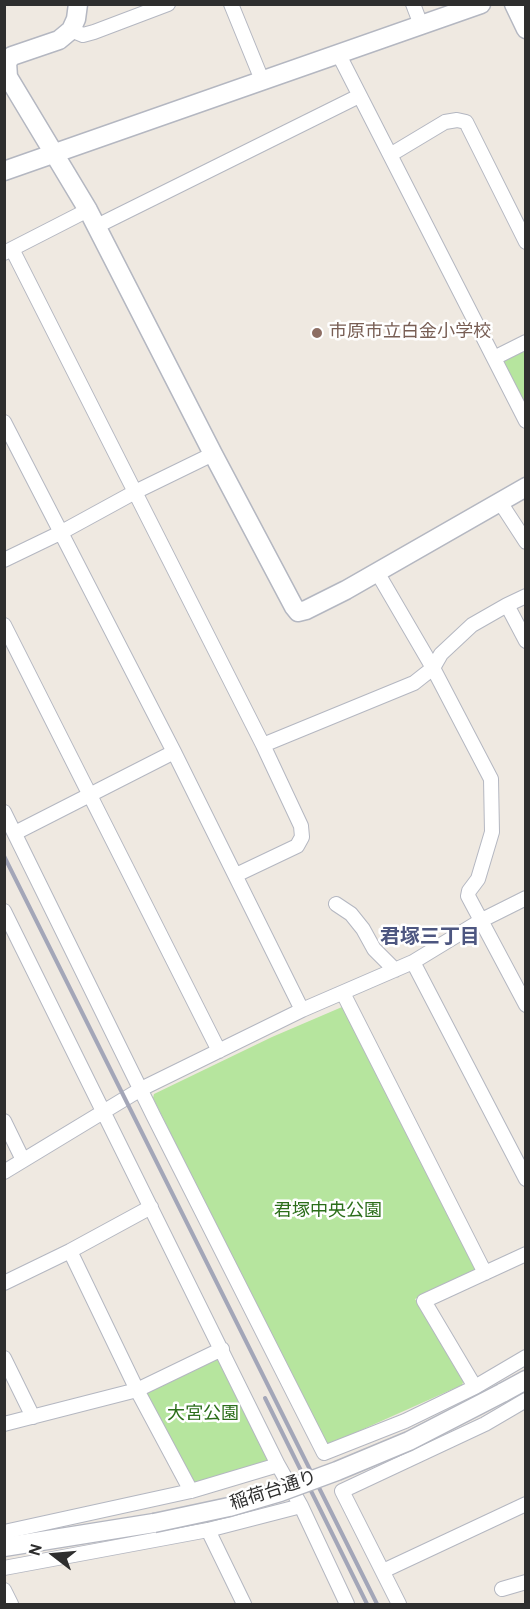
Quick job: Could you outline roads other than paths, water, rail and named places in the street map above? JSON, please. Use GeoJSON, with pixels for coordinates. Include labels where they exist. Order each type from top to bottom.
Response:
{"type":"FeatureCollection","features":[{"type":"Feature","properties":{"kind":"street"},"geometry":{"type":"LineString","coordinates":[[78,4],[76,19],[71,30],[59,40],[20,52],[6,62],[8,76],[56,153],[92,218],[213,454],[298,612],[346,590],[525,488]]}},
{"type":"Feature","properties":{"kind":"street"},"geometry":{"type":"LineString","coordinates":[[71,30],[83,35],[168,4]]}},
{"type":"Feature","properties":{"kind":"street"},"geometry":{"type":"LineString","coordinates":[[231,4],[262,80]]}},
{"type":"Feature","properties":{"kind":"street"},"geometry":{"type":"LineString","coordinates":[[413,4],[421,25]]}},
{"type":"Feature","properties":{"kind":"street"},"geometry":{"type":"LineString","coordinates":[[4,171],[262,80],[339,56],[481,4]]}},
{"type":"Feature","properties":{"kind":"street"},"geometry":{"type":"LineString","coordinates":[[514,4],[525,29]]}},
{"type":"Feature","properties":{"kind":"street"},"geometry":{"type":"LineString","coordinates":[[339,56],[525,421]]}},
{"type":"Feature","properties":{"kind":"street"},"geometry":{"type":"LineString","coordinates":[[236,875],[297,846],[302,837],[301,826],[263,745],[135,492],[8,251],[92,218],[360,96]]}},
{"type":"Feature","properties":{"kind":"street"},"geometry":{"type":"LineString","coordinates":[[390,155],[445,122],[457,120],[466,122],[525,242]]}},
{"type":"Feature","properties":{"kind":"street"},"geometry":{"type":"LineString","coordinates":[[494,358],[525,342]]}},
{"type":"Feature","properties":{"kind":"street"},"geometry":{"type":"LineString","coordinates":[[4,422],[174,752],[302,1010]]}},
{"type":"Feature","properties":{"kind":"street"},"geometry":{"type":"LineString","coordinates":[[4,560],[213,454]]}},
{"type":"Feature","properties":{"kind":"street"},"geometry":{"type":"LineString","coordinates":[[501,502],[525,542]]}},
{"type":"Feature","properties":{"kind":"street"},"geometry":{"type":"LineString","coordinates":[[377,572],[433,668],[491,779],[492,832],[478,879],[468,896],[525,1005]]}},
{"type":"Feature","properties":{"kind":"street"},"geometry":{"type":"LineString","coordinates":[[263,745],[414,683],[433,668],[441,654],[472,625],[525,596]]}},
{"type":"Feature","properties":{"kind":"street"},"geometry":{"type":"LineString","coordinates":[[507,605],[525,641]]}},
{"type":"Feature","properties":{"kind":"street"},"geometry":{"type":"LineString","coordinates":[[4,625],[219,1051]]}},
{"type":"Feature","properties":{"kind":"street"},"geometry":{"type":"LineString","coordinates":[[15,833],[174,752]]}},
{"type":"Feature","properties":{"kind":"street"},"geometry":{"type":"LineString","coordinates":[[4,812],[324,1453],[405,1421],[476,1387],[525,1357]]}},
{"type":"Feature","properties":{"kind":"street"},"geometry":{"type":"LineString","coordinates":[[4,1172],[141,1089],[302,1010],[413,962],[482,920],[525,898]]}},
{"type":"Feature","properties":{"kind":"street"},"geometry":{"type":"LineString","coordinates":[[336,904],[351,914],[374,949],[395,970]]}},
{"type":"Feature","properties":{"kind":"street"},"geometry":{"type":"LineString","coordinates":[[4,911],[278,1465],[301,1506],[347,1605]]}},
{"type":"Feature","properties":{"kind":"street"},"geometry":{"type":"LineString","coordinates":[[413,962],[525,1179]]}},
{"type":"Feature","properties":{"kind":"street"},"geometry":{"type":"LineString","coordinates":[[343,993],[485,1273]]}},
{"type":"Feature","properties":{"kind":"street"},"geometry":{"type":"LineString","coordinates":[[4,1121],[23,1160]]}},
{"type":"Feature","properties":{"kind":"street"},"geometry":{"type":"LineString","coordinates":[[4,1282],[70,1251],[151,1207]]}},
{"type":"Feature","properties":{"kind":"street"},"geometry":{"type":"LineString","coordinates":[[70,1251],[137,1390],[191,1491]]}},
{"type":"Feature","properties":{"kind":"street"},"geometry":{"type":"LineString","coordinates":[[476,1387],[424,1301],[525,1254]]}},
{"type":"Feature","properties":{"kind":"street"},"geometry":{"type":"LineString","coordinates":[[4,1424],[137,1390],[222,1349]]}},
{"type":"Feature","properties":{"kind":"street"},"geometry":{"type":"LineString","coordinates":[[4,1358],[33,1416]]}},
{"type":"Feature","properties":{"kind":"street","name":"稲荷台通り"},"geometry":{"type":"LineString","coordinates":[[4,1547],[153,1523],[229,1507],[280,1492],[409,1441],[525,1380]]}},
{"type":"Feature","properties":{"kind":"street"},"geometry":{"type":"LineString","coordinates":[[399,1605],[342,1491],[474,1430],[525,1400]]}},
{"type":"Feature","properties":{"kind":"street"},"geometry":{"type":"LineString","coordinates":[[4,1532],[191,1491],[278,1465]]}},
{"type":"Feature","properties":{"kind":"street"},"geometry":{"type":"LineString","coordinates":[[383,1571],[525,1504]]}},
{"type":"Feature","properties":{"kind":"street"},"geometry":{"type":"LineString","coordinates":[[4,1568],[208,1530],[301,1506]]}},
{"type":"Feature","properties":{"kind":"street"},"geometry":{"type":"LineString","coordinates":[[208,1530],[244,1605]]}},
{"type":"Feature","properties":{"kind":"street"},"geometry":{"type":"LineString","coordinates":[[502,1589],[525,1582]]}},
{"type":"Feature","properties":{"kind":"street"},"geometry":{"type":"LineString","coordinates":[[4,1590],[11,1605]]}},
{"type":"Feature","properties":{"kind":"railway"},"geometry":{"type":"LineString","coordinates":[[4,856],[377,1604]]}},
{"type":"Feature","properties":{"kind":"railway"},"geometry":{"type":"LineString","coordinates":[[265,1398],[367,1604]]}},
{"type":"Feature","properties":{"kind":"place","name":"市原市立白金小学校"},"geometry":{"type":"Point","coordinates":[317,333]}},
{"type":"Feature","properties":{"kind":"district","name":"君塚三丁目"},"geometry":{"type":"Point","coordinates":[430,939]}},
{"type":"Feature","properties":{"kind":"park label","name":"君塚中央公園"},"geometry":{"type":"Point","coordinates":[328,1212]}},
{"type":"Feature","properties":{"kind":"park label","name":"大宮公園"},"geometry":{"type":"Point","coordinates":[203,1415]}}]}
